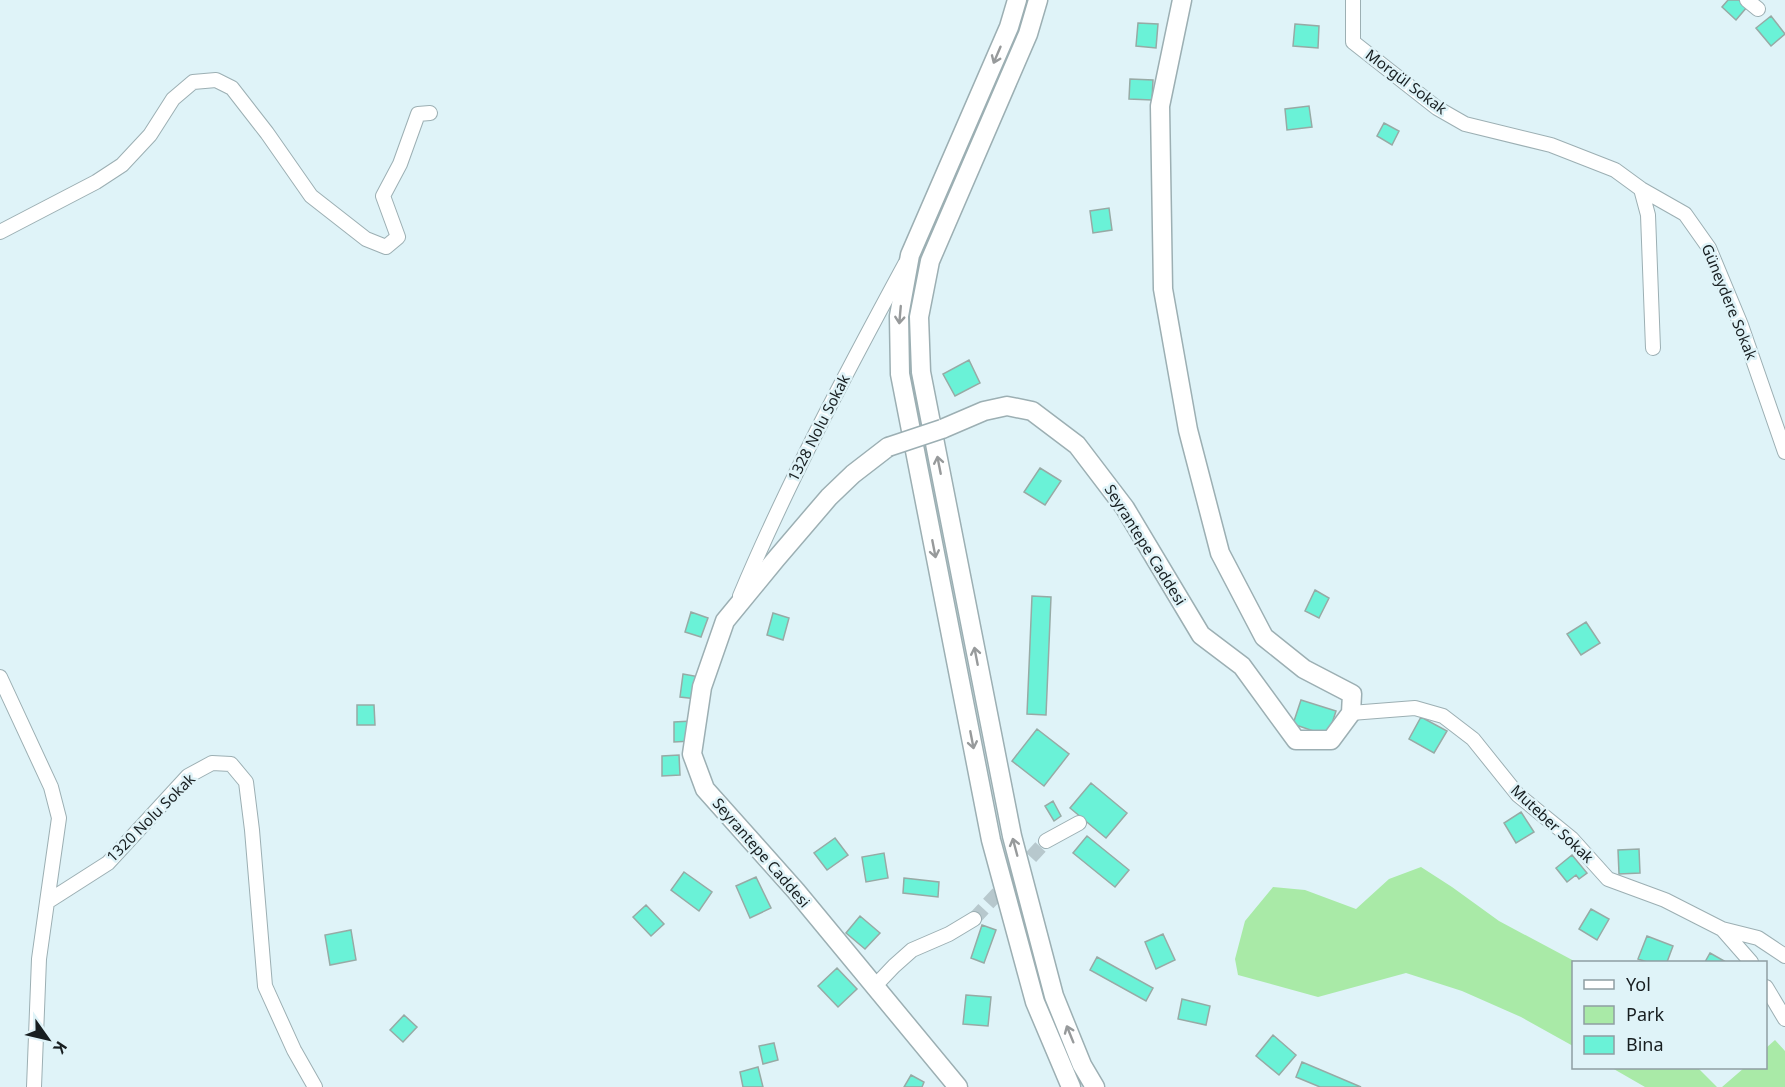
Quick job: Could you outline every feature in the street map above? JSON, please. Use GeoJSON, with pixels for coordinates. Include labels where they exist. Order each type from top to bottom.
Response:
{"type":"FeatureCollection","features":[{"type":"Feature","properties":{"kind":"main road"},"geometry":{"type":"LineString","coordinates":[[1017,0],[1009,27],[912,251],[899,316],[900,374],[991,840],[1035,1002],[1071,1087]]}},
{"type":"Feature","properties":{"kind":"main road"},"geometry":{"type":"LineString","coordinates":[[1038,0],[1028,34],[930,261],[919,317],[921,372],[1011,836],[1054,996],[1082,1065],[1095,1087]]}},
{"type":"Feature","properties":{"kind":"main road"},"geometry":{"type":"LineString","coordinates":[[1182,0],[1160,106],[1164,289],[1188,430],[1220,553],[1264,637],[1304,669],[1352,694],[1351,713]]}},
{"type":"Feature","properties":{"kind":"main road","name":"Seyrantepe Caddesi"},"geometry":{"type":"LineString","coordinates":[[958,1087],[796,891],[705,789],[692,754],[702,687],[725,621],[829,497],[853,474],[888,447],[942,429],[984,411],[1006,406],[1032,411],[1077,445],[1125,508],[1201,635],[1242,666],[1296,740],[1331,740],[1351,713]]}},
{"type":"Feature","properties":{"kind":"street","name":"Morgül Sokak"},"geometry":{"type":"LineString","coordinates":[[1353,0],[1353,42],[1437,108],[1466,124],[1551,145],[1569,152]]}},
{"type":"Feature","properties":{"kind":"street"},"geometry":{"type":"LineString","coordinates":[[0,232],[96,182],[122,165],[150,135],[173,99],[193,82],[216,80],[232,88],[311,196],[366,239],[386,247],[398,237],[383,196],[400,164],[418,114],[430,113]]}},
{"type":"Feature","properties":{"kind":"street","name":"Güneydere Sokak"},"geometry":{"type":"LineString","coordinates":[[1569,152],[1615,170],[1641,189],[1685,214],[1709,248],[1741,325],[1785,452]]}},
{"type":"Feature","properties":{"kind":"street"},"geometry":{"type":"LineString","coordinates":[[1641,189],[1648,215],[1653,348]]}},
{"type":"Feature","properties":{"kind":"street","name":"1328 Nolu Sokak"},"geometry":{"type":"LineString","coordinates":[[735,609],[769,526],[912,251]]}},
{"type":"Feature","properties":{"kind":"street"},"geometry":{"type":"LineString","coordinates":[[0,677],[51,787],[59,818],[39,959],[34,1087]]}},
{"type":"Feature","properties":{"kind":"street","name":"Muteber Sokak"},"geometry":{"type":"LineString","coordinates":[[1351,713],[1415,708],[1443,716],[1473,740],[1518,795],[1572,839],[1608,879],[1665,900],[1722,929],[1749,961]]}},
{"type":"Feature","properties":{"kind":"street","name":"1320 Nolu Sokak"},"geometry":{"type":"LineString","coordinates":[[47,902],[108,863],[188,776],[212,763],[231,764],[246,783],[265,986],[294,1050],[315,1087]]}},
{"type":"Feature","properties":{"kind":"street"},"geometry":{"type":"LineString","coordinates":[[1046,842],[1079,823]]}},
{"type":"Feature","properties":{"kind":"street"},"geometry":{"type":"LineString","coordinates":[[874,987],[912,950],[949,934],[974,919]]}},
{"type":"Feature","properties":{"kind":"street"},"geometry":{"type":"LineString","coordinates":[[1722,929],[1758,938],[1785,956]]}},
{"type":"Feature","properties":{"kind":"street"},"geometry":{"type":"LineString","coordinates":[[1767,989],[1785,1019]]}},
{"type":"Feature","properties":{"kind":"green space"},"geometry":{"type":"Polygon","coordinates":[[[1421,867],[1499,921],[1574,961],[1572,961],[1572,1045],[1521,1017],[1462,991],[1406,973],[1318,997],[1238,975],[1235,959],[1245,921],[1273,887],[1305,890],[1356,909],[1389,879],[1421,867]]]}},
{"type":"Feature","properties":{"kind":"green space"},"geometry":{"type":"Polygon","coordinates":[[[1775,1040],[1785,1051],[1785,1087],[1722,1087],[1743,1069],[1767,1069],[1767,1047],[1775,1040]]]}},
{"type":"Feature","properties":{"kind":"green space"},"geometry":{"type":"Polygon","coordinates":[[[1614,1069],[1699,1069],[1717,1087],[1645,1087],[1614,1069]]]}},
{"type":"Feature","properties":{"kind":"building"},"geometry":{"type":"Polygon","coordinates":[[[1728,0],[1739,0],[1747,7],[1736,20],[1722,7],[1728,0]]]}},
{"type":"Feature","properties":{"kind":"building"},"geometry":{"type":"Polygon","coordinates":[[[1771,16],[1785,34],[1771,46],[1756,28],[1771,16]]]}},
{"type":"Feature","properties":{"kind":"building"},"geometry":{"type":"Polygon","coordinates":[[[1138,23],[1158,24],[1156,48],[1136,46],[1138,23]]]}},
{"type":"Feature","properties":{"kind":"building"},"geometry":{"type":"Polygon","coordinates":[[[1295,24],[1319,26],[1318,48],[1293,46],[1295,24]]]}},
{"type":"Feature","properties":{"kind":"building"},"geometry":{"type":"Polygon","coordinates":[[[1130,79],[1153,80],[1152,100],[1129,99],[1130,79]]]}},
{"type":"Feature","properties":{"kind":"building"},"geometry":{"type":"Polygon","coordinates":[[[1309,106],[1312,127],[1287,130],[1285,109],[1309,106]]]}},
{"type":"Feature","properties":{"kind":"building"},"geometry":{"type":"Polygon","coordinates":[[[1384,123],[1399,131],[1392,145],[1377,136],[1384,123]]]}},
{"type":"Feature","properties":{"kind":"building"},"geometry":{"type":"Polygon","coordinates":[[[1109,208],[1112,230],[1093,233],[1090,211],[1109,208]]]}},
{"type":"Feature","properties":{"kind":"building"},"geometry":{"type":"Polygon","coordinates":[[[969,360],[980,383],[955,396],[943,374],[969,360]]]}},
{"type":"Feature","properties":{"kind":"building"},"geometry":{"type":"Polygon","coordinates":[[[1040,468],[1061,481],[1045,505],[1024,492],[1040,468]]]}},
{"type":"Feature","properties":{"kind":"building"},"geometry":{"type":"Polygon","coordinates":[[[1315,590],[1329,598],[1319,618],[1305,611],[1315,590]]]}},
{"type":"Feature","properties":{"kind":"building"},"geometry":{"type":"Polygon","coordinates":[[[1032,596],[1051,597],[1046,715],[1027,714],[1032,596]]]}},
{"type":"Feature","properties":{"kind":"building"},"geometry":{"type":"Polygon","coordinates":[[[691,612],[708,618],[701,637],[685,632],[691,612]]]}},
{"type":"Feature","properties":{"kind":"building"},"geometry":{"type":"Polygon","coordinates":[[[773,613],[789,618],[783,640],[767,635],[773,613]]]}},
{"type":"Feature","properties":{"kind":"building"},"geometry":{"type":"Polygon","coordinates":[[[1586,622],[1600,643],[1581,655],[1567,634],[1586,622]]]}},
{"type":"Feature","properties":{"kind":"building"},"geometry":{"type":"Polygon","coordinates":[[[683,674],[700,677],[697,699],[680,697],[683,674]]]}},
{"type":"Feature","properties":{"kind":"building"},"geometry":{"type":"Polygon","coordinates":[[[1301,700],[1336,711],[1328,736],[1293,724],[1301,700]]]}},
{"type":"Feature","properties":{"kind":"building"},"geometry":{"type":"Polygon","coordinates":[[[357,705],[374,705],[375,725],[357,725],[357,705]]]}},
{"type":"Feature","properties":{"kind":"building"},"geometry":{"type":"Polygon","coordinates":[[[1421,717],[1447,731],[1434,753],[1409,739],[1421,717]]]}},
{"type":"Feature","properties":{"kind":"building"},"geometry":{"type":"Polygon","coordinates":[[[692,721],[692,741],[674,742],[674,722],[692,721]]]}},
{"type":"Feature","properties":{"kind":"building"},"geometry":{"type":"Polygon","coordinates":[[[1037,729],[1069,754],[1044,786],[1012,761],[1037,729]]]}},
{"type":"Feature","properties":{"kind":"building"},"geometry":{"type":"Polygon","coordinates":[[[679,755],[680,775],[662,776],[662,756],[679,755]]]}},
{"type":"Feature","properties":{"kind":"building"},"geometry":{"type":"Polygon","coordinates":[[[1091,783],[1127,813],[1106,838],[1070,808],[1091,783]]]}},
{"type":"Feature","properties":{"kind":"building"},"geometry":{"type":"Polygon","coordinates":[[[1053,801],[1061,816],[1054,821],[1045,806],[1053,801]]]}},
{"type":"Feature","properties":{"kind":"building"},"geometry":{"type":"Polygon","coordinates":[[[1521,812],[1534,832],[1516,843],[1504,823],[1521,812]]]}},
{"type":"Feature","properties":{"kind":"building"},"geometry":{"type":"Polygon","coordinates":[[[1087,836],[1129,870],[1115,887],[1073,853],[1087,836]]]}},
{"type":"Feature","properties":{"kind":"building"},"geometry":{"type":"Polygon","coordinates":[[[835,838],[848,855],[827,870],[814,853],[835,838]]]}},
{"type":"Feature","properties":{"kind":"building"},"geometry":{"type":"Polygon","coordinates":[[[1639,849],[1640,873],[1619,874],[1618,850],[1639,849]]]}},
{"type":"Feature","properties":{"kind":"building"},"geometry":{"type":"Polygon","coordinates":[[[884,853],[888,878],[866,882],[862,857],[884,853]]]}},
{"type":"Feature","properties":{"kind":"building"},"geometry":{"type":"Polygon","coordinates":[[[1572,855],[1587,873],[1579,879],[1576,875],[1567,882],[1556,868],[1572,855]]]}},
{"type":"Feature","properties":{"kind":"building"},"geometry":{"type":"Polygon","coordinates":[[[684,872],[712,892],[699,911],[671,890],[684,872]]]}},
{"type":"Feature","properties":{"kind":"building"},"geometry":{"type":"Polygon","coordinates":[[[756,877],[771,908],[750,918],[736,886],[756,877]]]}},
{"type":"Feature","properties":{"kind":"building"},"geometry":{"type":"Polygon","coordinates":[[[904,878],[939,882],[938,897],[903,893],[904,878]]]}},
{"type":"Feature","properties":{"kind":"building"},"geometry":{"type":"Polygon","coordinates":[[[646,905],[664,924],[651,936],[633,917],[646,905]]]}},
{"type":"Feature","properties":{"kind":"building"},"geometry":{"type":"Polygon","coordinates":[[[1591,909],[1609,919],[1597,940],[1579,929],[1591,909]]]}},
{"type":"Feature","properties":{"kind":"building"},"geometry":{"type":"Polygon","coordinates":[[[860,916],[880,933],[865,949],[846,933],[860,916]]]}},
{"type":"Feature","properties":{"kind":"building"},"geometry":{"type":"Polygon","coordinates":[[[982,925],[996,930],[984,963],[971,958],[982,925]]]}},
{"type":"Feature","properties":{"kind":"building"},"geometry":{"type":"Polygon","coordinates":[[[351,930],[356,960],[330,965],[325,935],[351,930]]]}},
{"type":"Feature","properties":{"kind":"building"},"geometry":{"type":"Polygon","coordinates":[[[1163,934],[1175,960],[1156,969],[1145,942],[1163,934]]]}},
{"type":"Feature","properties":{"kind":"building"},"geometry":{"type":"Polygon","coordinates":[[[1647,936],[1673,946],[1667,961],[1638,959],[1647,936]]]}},
{"type":"Feature","properties":{"kind":"building"},"geometry":{"type":"Polygon","coordinates":[[[1710,953],[1724,961],[1706,961],[1710,953]]]}},
{"type":"Feature","properties":{"kind":"building"},"geometry":{"type":"Polygon","coordinates":[[[1097,957],[1153,988],[1146,1001],[1090,970],[1097,957]]]}},
{"type":"Feature","properties":{"kind":"building"},"geometry":{"type":"Polygon","coordinates":[[[837,968],[857,989],[838,1007],[818,986],[837,968]]]}},
{"type":"Feature","properties":{"kind":"building"},"geometry":{"type":"Polygon","coordinates":[[[966,995],[991,997],[988,1026],[963,1024],[966,995]]]}},
{"type":"Feature","properties":{"kind":"building"},"geometry":{"type":"Polygon","coordinates":[[[1182,999],[1210,1006],[1206,1025],[1178,1019],[1182,999]]]}},
{"type":"Feature","properties":{"kind":"building"},"geometry":{"type":"Polygon","coordinates":[[[404,1015],[417,1027],[403,1042],[390,1030],[404,1015]]]}},
{"type":"Feature","properties":{"kind":"building"},"geometry":{"type":"Polygon","coordinates":[[[1273,1035],[1296,1055],[1279,1075],[1256,1056],[1273,1035]]]}},
{"type":"Feature","properties":{"kind":"building"},"geometry":{"type":"Polygon","coordinates":[[[774,1043],[778,1060],[763,1064],[759,1046],[774,1043]]]}},
{"type":"Feature","properties":{"kind":"building"},"geometry":{"type":"Polygon","coordinates":[[[1302,1062],[1361,1087],[1320,1087],[1296,1077],[1302,1062]]]}},
{"type":"Feature","properties":{"kind":"building"},"geometry":{"type":"Polygon","coordinates":[[[758,1067],[763,1087],[743,1087],[740,1072],[758,1067]]]}},
{"type":"Feature","properties":{"kind":"building"},"geometry":{"type":"Polygon","coordinates":[[[911,1075],[924,1082],[922,1087],[904,1087],[911,1075]]]}},
{"type":"Feature","properties":{"kind":"tunnel"},"geometry":{"type":"LineString","coordinates":[[974,919],[1046,841]]}}]}
